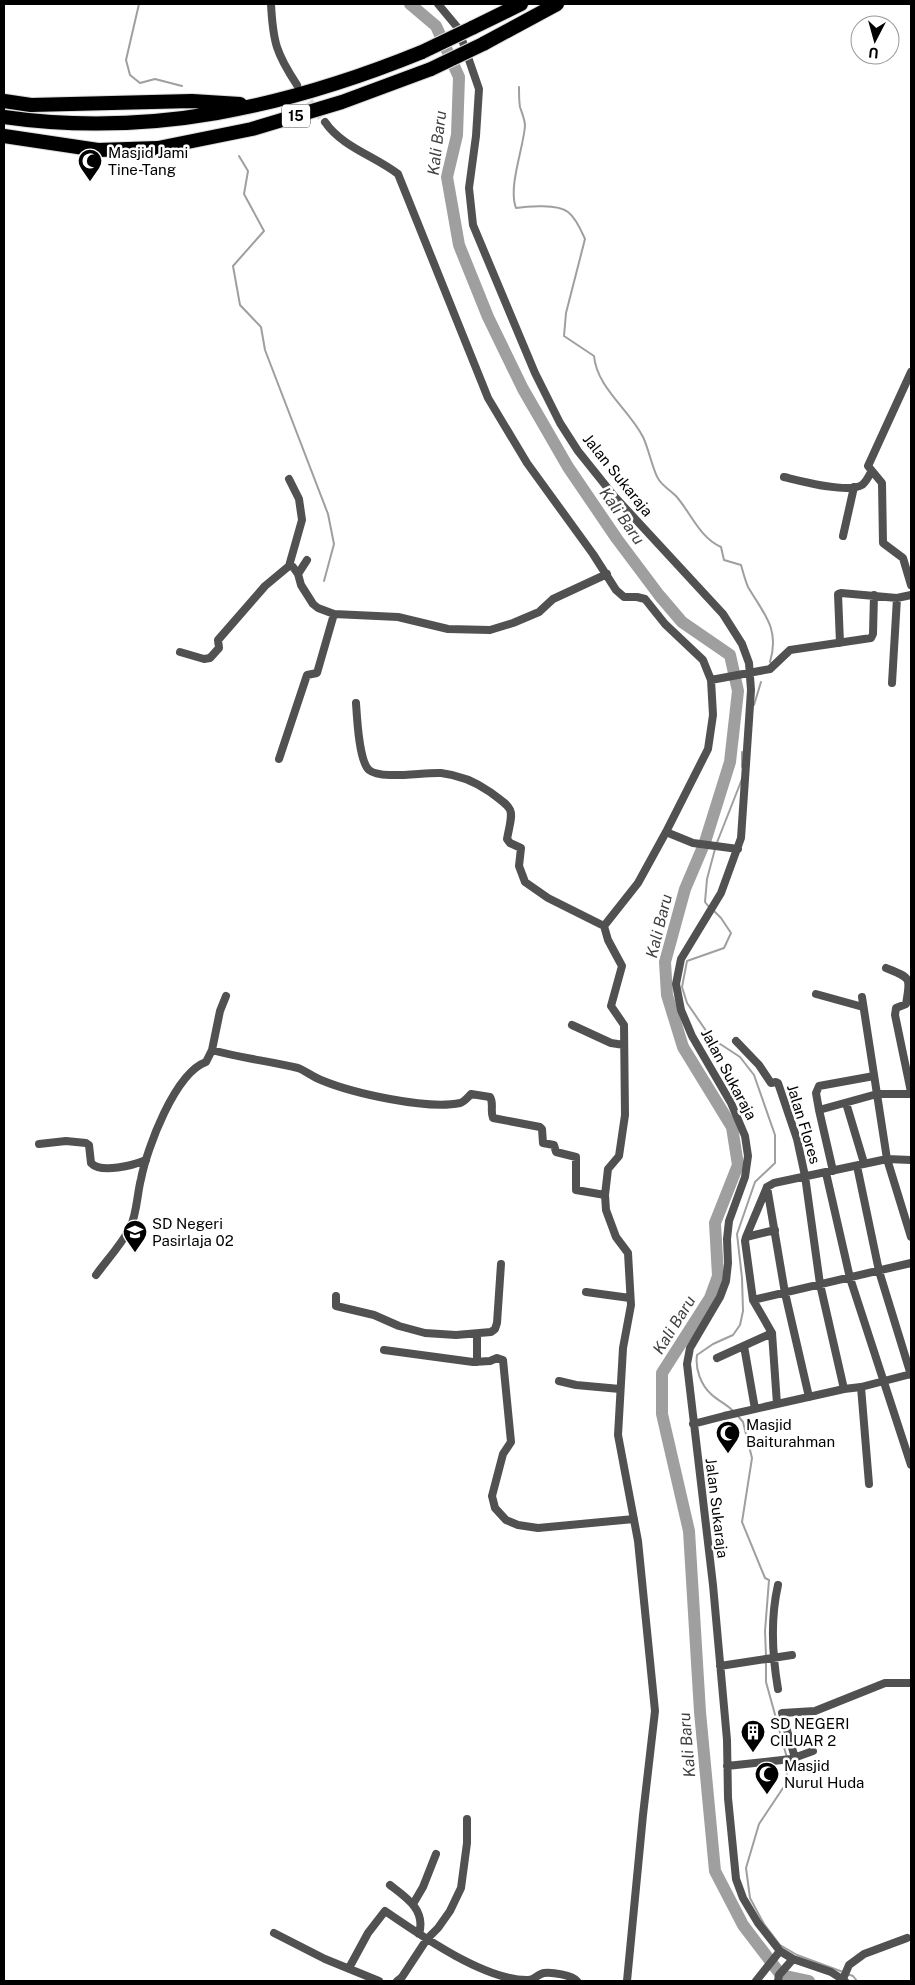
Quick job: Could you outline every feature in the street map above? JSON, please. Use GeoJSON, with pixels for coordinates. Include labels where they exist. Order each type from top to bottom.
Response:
{"type":"FeatureCollection","features":[{"type":"Feature","properties":{"kind":"highway","name":"15"},"geometry":{"type":"LineString","coordinates":[[4,117],[80,125],[132,123],[207,116],[260,105],[336,84],[422,52],[521,4]]}},
{"type":"Feature","properties":{"kind":"highway","name":"15"},"geometry":{"type":"LineString","coordinates":[[4,136],[98,150],[158,148],[252,129],[351,99],[431,70],[557,4]]}},
{"type":"Feature","properties":{"kind":"highway"},"geometry":{"type":"LineString","coordinates":[[4,101],[31,105],[192,101],[260,105]]}},
{"type":"Feature","properties":{"kind":"street"},"geometry":{"type":"LineString","coordinates":[[271,4],[272,28],[277,50],[297,85]]}},
{"type":"Feature","properties":{"kind":"street","name":"Jalan Sukaraja"},"geometry":{"type":"LineString","coordinates":[[438,4],[458,28],[479,89],[476,136],[469,188],[473,225],[535,373],[560,423],[578,451],[614,496],[723,614],[742,644],[749,663],[751,690],[746,779],[738,849],[716,902],[681,959],[676,984],[681,1006],[692,1036],[731,1104],[746,1136],[748,1156],[745,1177],[729,1221],[726,1281],[720,1297],[690,1348],[687,1364],[706,1522],[720,1666],[727,1740],[728,1798],[736,1879],[743,1898],[777,1954],[832,1972],[844,1979]]}},
{"type":"Feature","properties":{"kind":"street"},"geometry":{"type":"LineString","coordinates":[[324,122],[338,136],[398,174],[488,398],[527,463],[607,574],[616,590],[624,597],[645,599],[665,624],[703,660],[711,680],[713,715],[708,749],[638,883],[604,926]]}},
{"type":"Feature","properties":{"kind":"street"},"geometry":{"type":"LineString","coordinates":[[911,372],[868,466],[871,472],[882,482],[883,542],[907,558],[911,585]]}},
{"type":"Feature","properties":{"kind":"street"},"geometry":{"type":"LineString","coordinates":[[784,477],[834,487],[854,487],[863,484],[871,472]]}},
{"type":"Feature","properties":{"kind":"street"},"geometry":{"type":"LineString","coordinates":[[180,652],[204,659],[210,658],[218,648],[218,640],[241,612],[265,586],[289,566],[302,520],[299,499],[289,479]]}},
{"type":"Feature","properties":{"kind":"street"},"geometry":{"type":"LineString","coordinates":[[843,536],[854,487]]}},
{"type":"Feature","properties":{"kind":"street"},"geometry":{"type":"LineString","coordinates":[[298,574],[307,560]]}},
{"type":"Feature","properties":{"kind":"street"},"geometry":{"type":"LineString","coordinates":[[289,566],[293,567],[298,574],[301,586],[313,604],[318,608],[334,614],[398,617],[448,630],[490,630],[514,623],[540,612],[553,599],[607,574]]}},
{"type":"Feature","properties":{"kind":"street"},"geometry":{"type":"LineString","coordinates":[[840,643],[838,594],[897,598],[911,595]]}},
{"type":"Feature","properties":{"kind":"street"},"geometry":{"type":"LineString","coordinates":[[711,680],[770,669],[790,650],[871,638],[873,634],[874,595]]}},
{"type":"Feature","properties":{"kind":"street"},"geometry":{"type":"LineString","coordinates":[[892,683],[897,598]]}},
{"type":"Feature","properties":{"kind":"street"},"geometry":{"type":"LineString","coordinates":[[279,759],[307,675],[317,673],[334,614]]}},
{"type":"Feature","properties":{"kind":"street"},"geometry":{"type":"LineString","coordinates":[[356,703],[360,749],[368,769],[378,775],[415,773],[452,775],[475,783],[510,807],[512,812],[507,839],[510,843],[521,848],[519,866],[525,882],[548,898],[604,926],[608,940],[622,966],[612,1006],[624,1025],[624,1115],[619,1156],[608,1168],[605,1195],[606,1210],[616,1237],[628,1253],[632,1305],[623,1348],[618,1435],[634,1519],[656,1711],[643,1815],[627,1981]]}},
{"type":"Feature","properties":{"kind":"street"},"geometry":{"type":"LineString","coordinates":[[666,832],[693,843],[738,849]]}},
{"type":"Feature","properties":{"kind":"street"},"geometry":{"type":"LineString","coordinates":[[819,1110],[877,1094],[911,1093],[895,1015],[896,1008],[906,1004],[909,981],[906,976],[886,968]]}},
{"type":"Feature","properties":{"kind":"street"},"geometry":{"type":"LineString","coordinates":[[816,994],[864,1007]]}},
{"type":"Feature","properties":{"kind":"street"},"geometry":{"type":"LineString","coordinates":[[96,1275],[130,1226],[146,1160],[169,1103],[181,1082],[199,1064],[206,1062],[212,1050],[220,1012],[226,996]]}},
{"type":"Feature","properties":{"kind":"street"},"geometry":{"type":"LineString","coordinates":[[862,997],[887,1160],[911,1237]]}},
{"type":"Feature","properties":{"kind":"street"},"geometry":{"type":"LineString","coordinates":[[572,1025],[612,1042],[624,1045]]}},
{"type":"Feature","properties":{"kind":"street","name":"Jalan Flores"},"geometry":{"type":"LineString","coordinates":[[736,1041],[759,1065],[771,1083],[778,1083],[796,1139],[805,1176]]}},
{"type":"Feature","properties":{"kind":"street"},"geometry":{"type":"LineString","coordinates":[[212,1050],[300,1069],[321,1080],[366,1094],[421,1104],[462,1103],[471,1094],[490,1097],[493,1100],[491,1114],[493,1118],[540,1126],[543,1143],[554,1145],[556,1152],[576,1157],[576,1190],[605,1195]]}},
{"type":"Feature","properties":{"kind":"street"},"geometry":{"type":"LineString","coordinates":[[874,1076],[819,1086],[816,1093],[850,1278],[911,1465]]}},
{"type":"Feature","properties":{"kind":"street"},"geometry":{"type":"LineString","coordinates":[[693,1424],[739,1412],[911,1375],[879,1271],[861,1165],[846,1103]]}},
{"type":"Feature","properties":{"kind":"street"},"geometry":{"type":"LineString","coordinates":[[39,1144],[66,1141],[86,1143],[89,1146],[91,1163],[97,1167],[129,1166],[146,1160]]}},
{"type":"Feature","properties":{"kind":"street"},"geometry":{"type":"LineString","coordinates":[[777,1404],[772,1333],[753,1300],[746,1237],[767,1187],[774,1183],[805,1176],[887,1160],[911,1160]]}},
{"type":"Feature","properties":{"kind":"street"},"geometry":{"type":"LineString","coordinates":[[805,1176],[820,1284],[844,1389]]}},
{"type":"Feature","properties":{"kind":"street"},"geometry":{"type":"LineString","coordinates":[[767,1187],[785,1293],[809,1397]]}},
{"type":"Feature","properties":{"kind":"street"},"geometry":{"type":"LineString","coordinates":[[746,1237],[775,1230]]}},
{"type":"Feature","properties":{"kind":"street"},"geometry":{"type":"LineString","coordinates":[[753,1300],[911,1263]]}},
{"type":"Feature","properties":{"kind":"street"},"geometry":{"type":"LineString","coordinates":[[336,1296],[336,1306],[374,1315],[409,1330],[437,1335],[491,1332],[495,1329],[502,1264]]}},
{"type":"Feature","properties":{"kind":"street"},"geometry":{"type":"LineString","coordinates":[[586,1292],[630,1298]]}},
{"type":"Feature","properties":{"kind":"street"},"geometry":{"type":"LineString","coordinates":[[717,1358],[772,1333]]}},
{"type":"Feature","properties":{"kind":"street"},"geometry":{"type":"LineString","coordinates":[[477,1334],[477,1362]]}},
{"type":"Feature","properties":{"kind":"street"},"geometry":{"type":"LineString","coordinates":[[744,1346],[755,1409]]}},
{"type":"Feature","properties":{"kind":"street"},"geometry":{"type":"LineString","coordinates":[[384,1350],[477,1362],[497,1358],[503,1360],[511,1442],[503,1454],[492,1496],[495,1508],[506,1520],[518,1526],[538,1528],[634,1519]]}},
{"type":"Feature","properties":{"kind":"street"},"geometry":{"type":"LineString","coordinates":[[559,1381],[584,1386],[620,1389]]}},
{"type":"Feature","properties":{"kind":"street"},"geometry":{"type":"LineString","coordinates":[[861,1387],[869,1484]]}},
{"type":"Feature","properties":{"kind":"street"},"geometry":{"type":"LineString","coordinates":[[778,1585],[772,1613],[768,1659],[778,1689]]}},
{"type":"Feature","properties":{"kind":"street"},"geometry":{"type":"LineString","coordinates":[[720,1666],[792,1655]]}},
{"type":"Feature","properties":{"kind":"street"},"geometry":{"type":"LineString","coordinates":[[790,1759],[782,1713],[816,1711],[885,1683],[911,1683]]}},
{"type":"Feature","properties":{"kind":"street"},"geometry":{"type":"LineString","coordinates":[[727,1766],[790,1759],[813,1751]]}},
{"type":"Feature","properties":{"kind":"street"},"geometry":{"type":"LineString","coordinates":[[397,1981],[402,1977],[427,1939],[438,1928],[461,1888],[467,1843],[467,1819]]}},
{"type":"Feature","properties":{"kind":"street"},"geometry":{"type":"LineString","coordinates":[[413,1904],[423,1888],[436,1854]]}},
{"type":"Feature","properties":{"kind":"street"},"geometry":{"type":"LineString","coordinates":[[390,1885],[413,1904],[422,1919],[419,1934]]}},
{"type":"Feature","properties":{"kind":"street"},"geometry":{"type":"LineString","coordinates":[[349,1968],[368,1933],[385,1911],[460,1958],[500,1975],[528,1980],[540,1974],[548,1973],[572,1977],[577,1981]]}},
{"type":"Feature","properties":{"kind":"street"},"geometry":{"type":"LineString","coordinates":[[274,1932],[325,1960],[349,1968],[362,1976],[379,1981]]}},
{"type":"Feature","properties":{"kind":"street"},"geometry":{"type":"LineString","coordinates":[[844,1979],[849,1965],[864,1954],[907,1938]]}},
{"type":"Feature","properties":{"kind":"street"},"geometry":{"type":"LineString","coordinates":[[756,1981],[777,1954]]}},
{"type":"Feature","properties":{"kind":"street"},"geometry":{"type":"LineString","coordinates":[[778,1978],[793,1959]]}},
{"type":"Feature","properties":{"kind":"waterway"},"geometry":{"type":"LineString","coordinates":[[139,4],[126,60],[130,75],[140,83],[155,79],[182,86]]}},
{"type":"Feature","properties":{"kind":"waterway","name":"Kali Baru"},"geometry":{"type":"LineString","coordinates":[[410,4],[436,26],[459,77],[457,135],[447,177],[459,245],[488,317],[523,389],[568,467],[617,539],[682,622],[730,655],[738,691],[730,762],[705,842],[685,889],[665,962],[667,995],[683,1047],[732,1127],[738,1165],[715,1223],[718,1276],[710,1298],[662,1373],[662,1414],[689,1531],[700,1712],[715,1871],[743,1925],[781,1975],[809,1981]]}},
{"type":"Feature","properties":{"kind":"waterway"},"geometry":{"type":"LineString","coordinates":[[519,87],[520,107],[525,126],[515,179],[514,199],[516,208],[543,206],[563,209],[573,217],[585,239],[566,313],[564,336],[594,356],[596,368],[607,388],[643,437],[655,472],[661,482],[676,496],[701,531],[713,543],[721,547],[724,560],[741,565],[748,587],[765,614],[772,631],[773,650],[770,662]]}},
{"type":"Feature","properties":{"kind":"waterway"},"geometry":{"type":"LineString","coordinates":[[239,156],[248,171],[244,194],[264,231],[233,266],[240,305],[261,327],[265,350],[328,514],[334,544],[324,581]]}},
{"type":"Feature","properties":{"kind":"waterway"},"geometry":{"type":"LineString","coordinates":[[754,705],[761,682]]}},
{"type":"Feature","properties":{"kind":"waterway"},"geometry":{"type":"LineString","coordinates":[[742,752],[742,767]]}},
{"type":"Feature","properties":{"kind":"waterway"},"geometry":{"type":"LineString","coordinates":[[716,845],[742,779]]}},
{"type":"Feature","properties":{"kind":"waterway"},"geometry":{"type":"LineString","coordinates":[[709,907],[705,902],[707,879],[715,849]]}},
{"type":"Feature","properties":{"kind":"waterway"},"geometry":{"type":"LineString","coordinates":[[713,910],[731,933],[724,948],[687,961],[682,987],[687,1003],[711,1038],[740,1057],[754,1075],[775,1135],[775,1163],[755,1182],[737,1234],[742,1278],[743,1311],[740,1325],[733,1335],[713,1344],[697,1355],[698,1371],[704,1386],[733,1411]]}},
{"type":"Feature","properties":{"kind":"waterway","name":"Kali Baru"},"geometry":{"type":"LineString","coordinates":[[671,1010],[678,1007]]}},
{"type":"Feature","properties":{"kind":"waterway"},"geometry":{"type":"LineString","coordinates":[[738,1416],[743,1422],[752,1458],[742,1522],[765,1578],[769,1580],[765,1631],[766,1656]]}},
{"type":"Feature","properties":{"kind":"waterway"},"geometry":{"type":"LineString","coordinates":[[766,1660],[766,1682],[787,1758]]}},
{"type":"Feature","properties":{"kind":"waterway"},"geometry":{"type":"LineString","coordinates":[[789,1762],[785,1785],[759,1824],[746,1868],[750,1898],[764,1924],[780,1945],[797,1955],[843,1972]]}},
{"type":"Feature","properties":{"kind":"waterway"},"geometry":{"type":"LineString","coordinates":[[847,1974],[853,1976],[857,1981]]}},
{"type":"Feature","properties":{"kind":"tunnel"},"geometry":{"type":"LineString","coordinates":[[302,92],[325,122]]}},
{"type":"Feature","properties":{"kind":"place","name":"Masjid Jami Tine-Tang"},"geometry":{"type":"Point","coordinates":[90,182]}},
{"type":"Feature","properties":{"kind":"place","name":"SD Negeri Pasirlaja 02"},"geometry":{"type":"Point","coordinates":[135,1253]}},
{"type":"Feature","properties":{"kind":"place","name":"Masjid Baiturahman"},"geometry":{"type":"Point","coordinates":[728,1454]}},
{"type":"Feature","properties":{"kind":"place","name":"SD NEGERI CILUAR 2"},"geometry":{"type":"Point","coordinates":[753,1753]}},
{"type":"Feature","properties":{"kind":"place","name":"Masjid Nurul Huda"},"geometry":{"type":"Point","coordinates":[767,1795]}}]}
